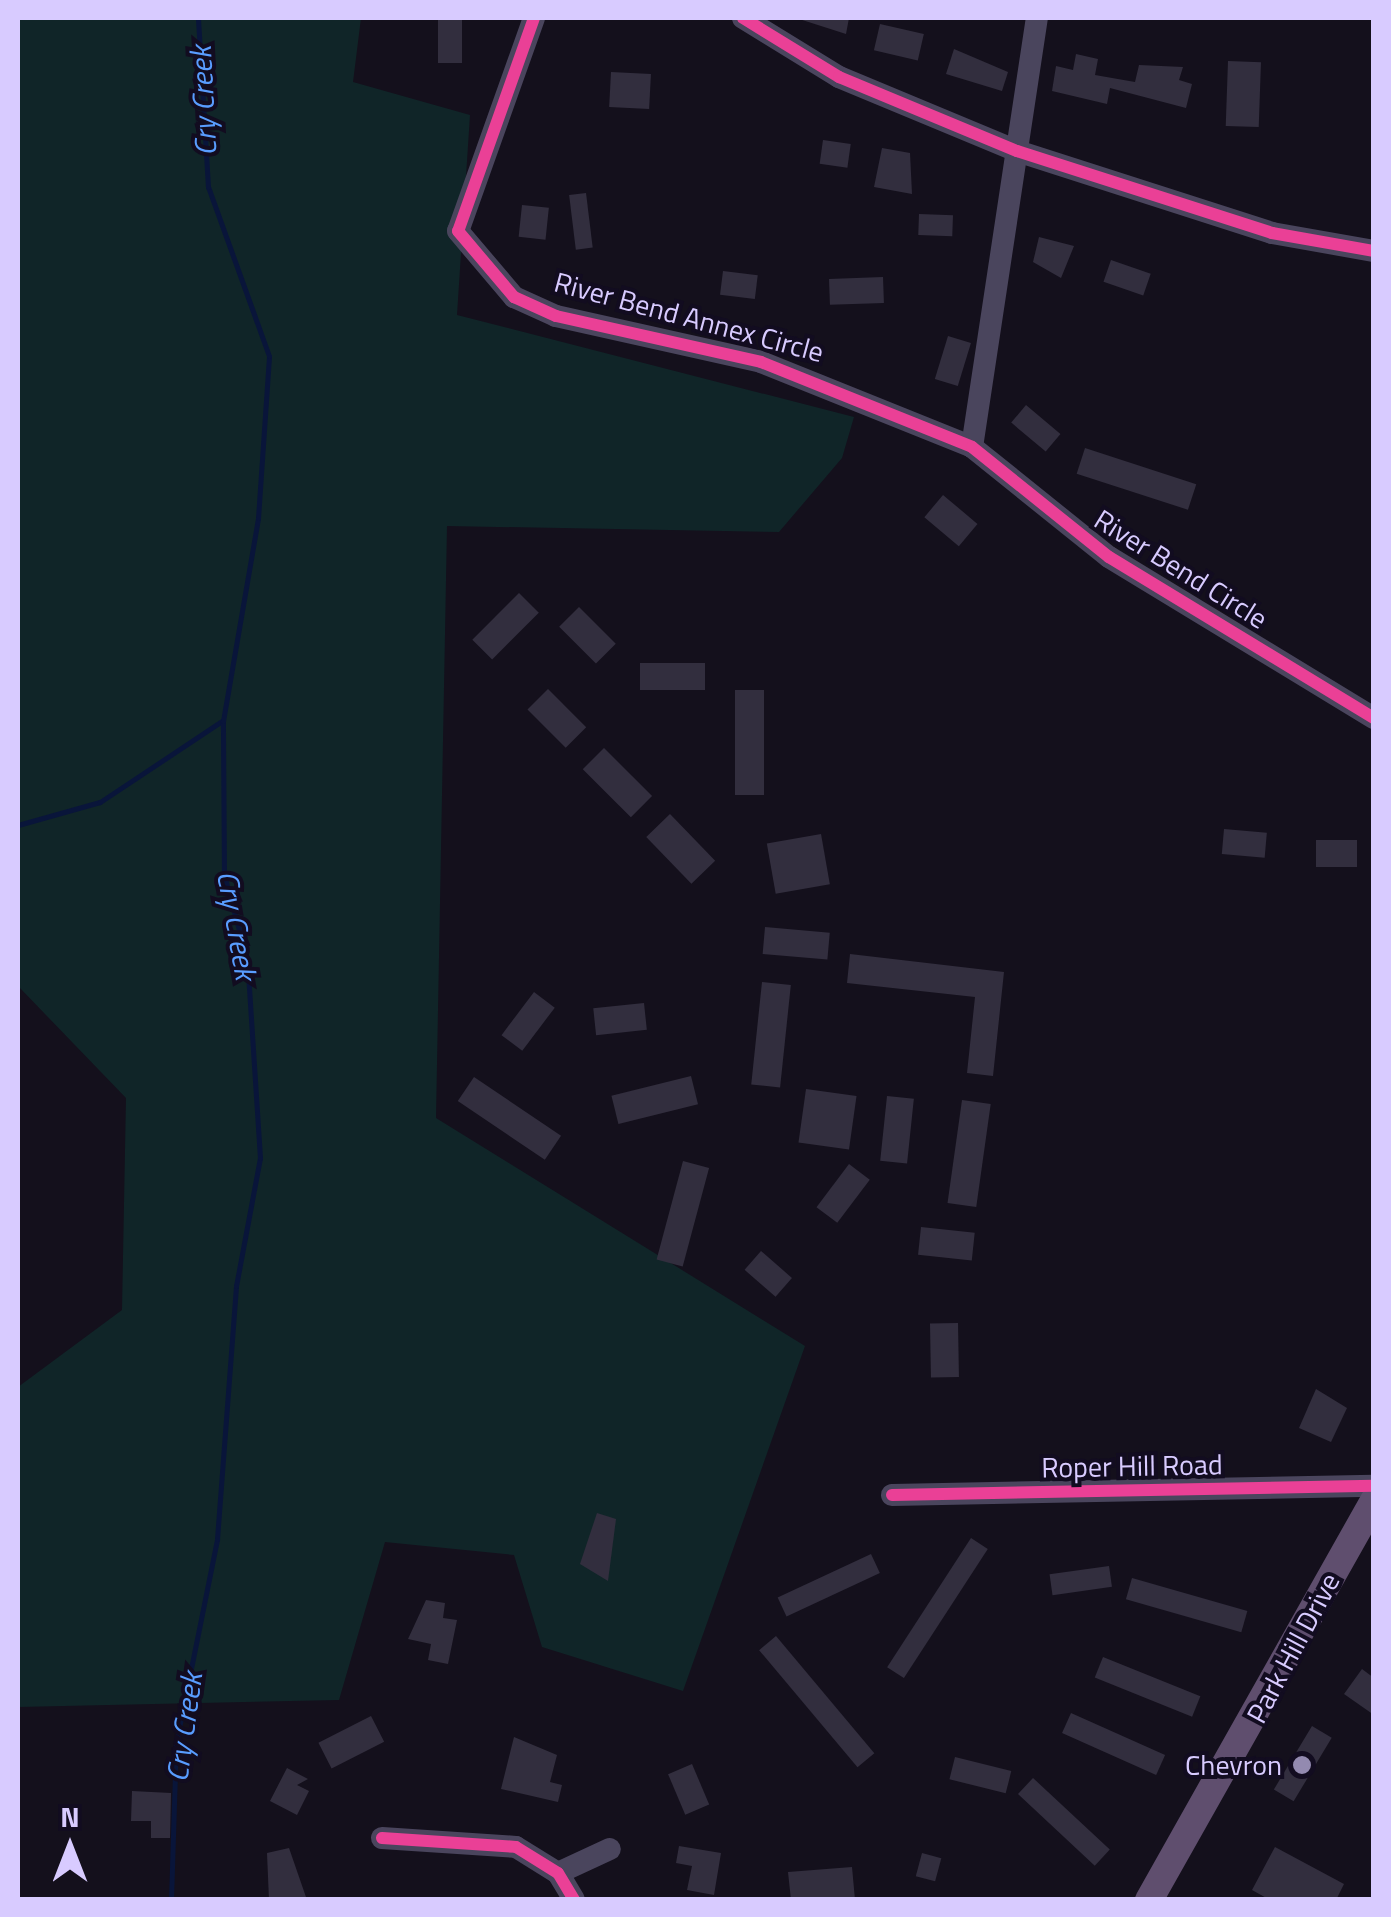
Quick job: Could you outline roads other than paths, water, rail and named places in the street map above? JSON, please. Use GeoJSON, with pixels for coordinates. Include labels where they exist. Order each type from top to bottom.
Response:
{"type":"FeatureCollection","features":[{"type":"Feature","properties":{"kind":"main road","name":"Park Hill Drive"},"geometry":{"type":"LineString","coordinates":[[1150,1900],[1374,1500]]}},
{"type":"Feature","properties":{"kind":"street","name":"River Bend Annex Circle"},"geometry":{"type":"LineString","coordinates":[[534,18],[462,209],[458,231],[487,274],[556,316],[761,362],[972,447]]}},
{"type":"Feature","properties":{"kind":"street"},"geometry":{"type":"LineString","coordinates":[[743,18],[839,76],[1017,151],[1272,233],[1374,251]]}},
{"type":"Feature","properties":{"kind":"street"},"geometry":{"type":"LineString","coordinates":[[972,447],[1037,18]]}},
{"type":"Feature","properties":{"kind":"street","name":"River Bend Circle"},"geometry":{"type":"LineString","coordinates":[[972,447],[1109,558],[1374,718]]}},
{"type":"Feature","properties":{"kind":"street","name":"Roper Hill Road"},"geometry":{"type":"LineString","coordinates":[[892,1495],[1374,1486]]}},
{"type":"Feature","properties":{"kind":"street"},"geometry":{"type":"LineString","coordinates":[[382,1838],[516,1847],[558,1872],[574,1900]]}},
{"type":"Feature","properties":{"kind":"street"},"geometry":{"type":"LineString","coordinates":[[558,1872],[610,1849]]}},
{"type":"Feature","properties":{"kind":"waterway","name":"Cry Creek"},"geometry":{"type":"LineString","coordinates":[[171,1900],[176,1743],[217,1539],[236,1286],[260,1158],[247,959],[224,875],[223,721],[258,518],[269,356],[208,187],[198,18]]}},
{"type":"Feature","properties":{"kind":"waterway"},"geometry":{"type":"LineString","coordinates":[[18,825],[100,802],[222,721]]}},
{"type":"Feature","properties":{"kind":"place","name":"Chevron"},"geometry":{"type":"Point","coordinates":[1302,1765]}}]}
